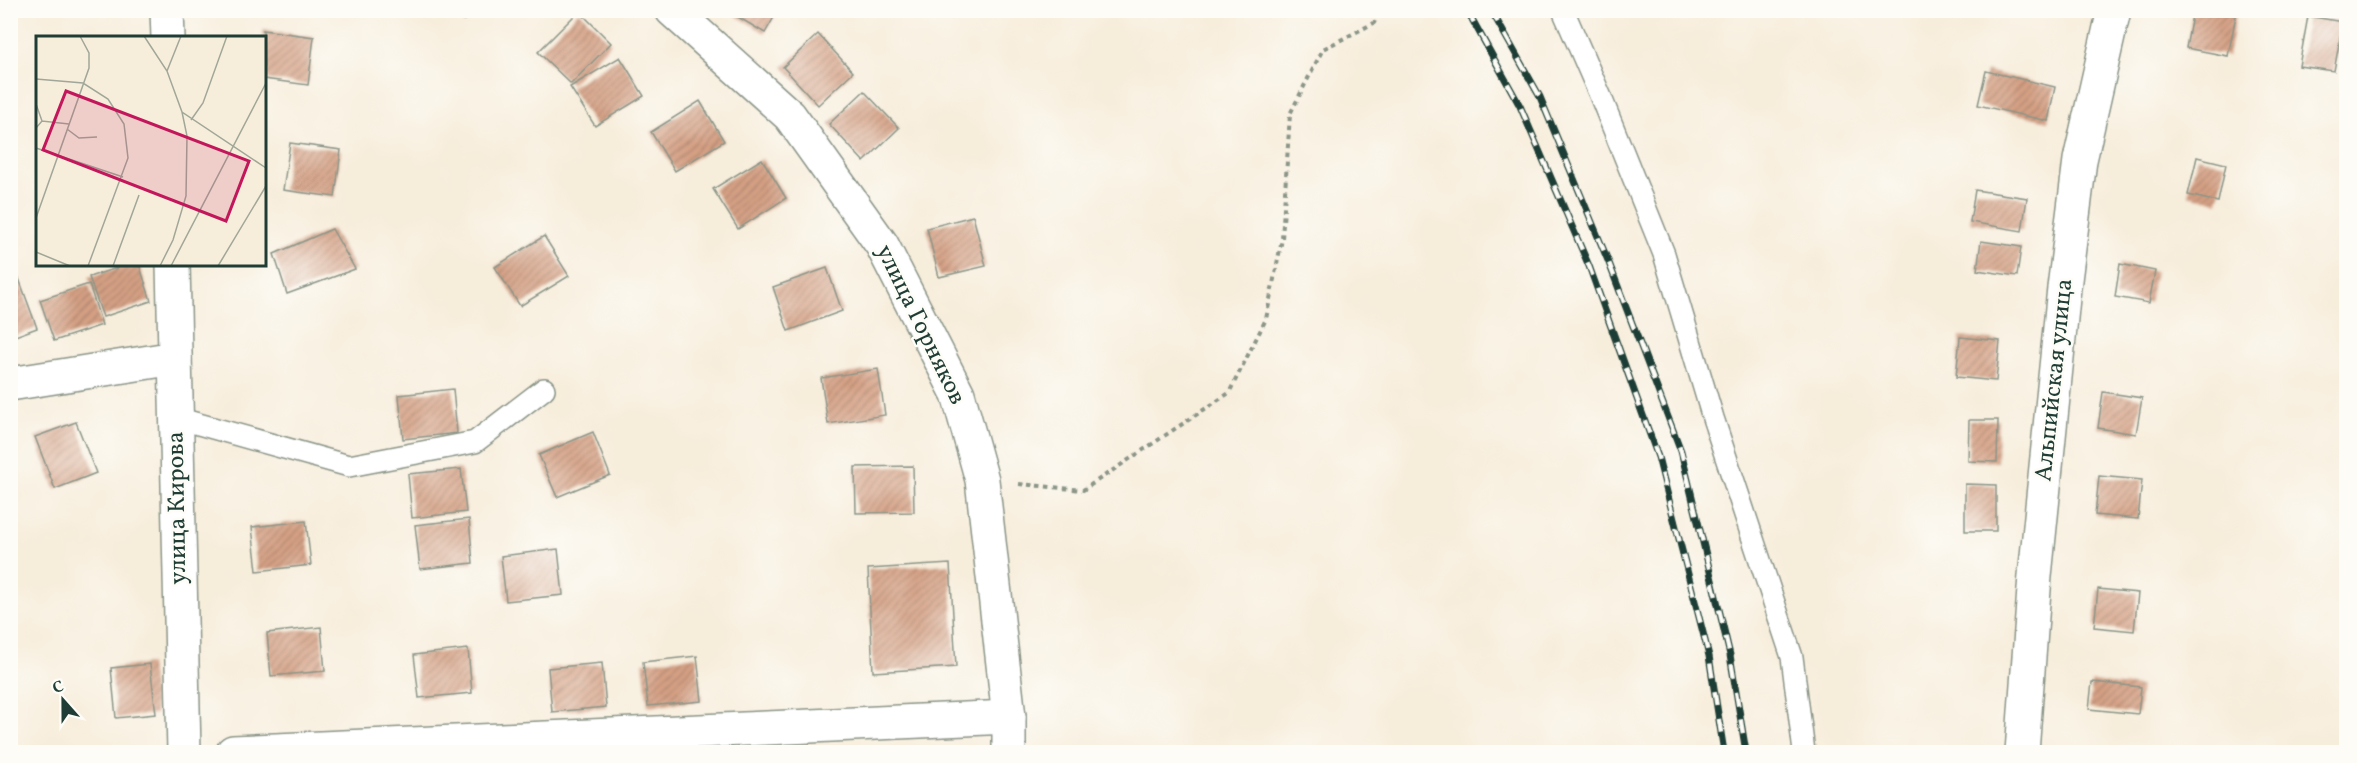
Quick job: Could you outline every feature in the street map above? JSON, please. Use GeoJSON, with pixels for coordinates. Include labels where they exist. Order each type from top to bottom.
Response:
{"type":"FeatureCollection","features":[{"type":"Feature","properties":{"kind":"street"},"geometry":{"type":"LineString","coordinates":[[167,10],[168,36]]}},
{"type":"Feature","properties":{"kind":"street","name":"улица Горняков"},"geometry":{"type":"LineString","coordinates":[[672,10],[790,116],[882,245],[958,394],[982,480],[1009,717],[1009,753]]}},
{"type":"Feature","properties":{"kind":"street","name":"Альпийская улица"},"geometry":{"type":"LineString","coordinates":[[2022,753],[2035,576],[2065,276],[2080,160],[2114,10]]}},
{"type":"Feature","properties":{"kind":"street","name":"улица Кирова"},"geometry":{"type":"LineString","coordinates":[[173,266],[184,753]]}},
{"type":"Feature","properties":{"kind":"street"},"geometry":{"type":"LineString","coordinates":[[10,384],[175,358]]}},
{"type":"Feature","properties":{"kind":"street"},"geometry":{"type":"LineString","coordinates":[[233,753],[1009,717]]}},
{"type":"Feature","properties":{"kind":"lane"},"geometry":{"type":"LineString","coordinates":[[1563,10],[1664,254],[1713,418],[1792,657],[1804,753]]}},
{"type":"Feature","properties":{"kind":"lane"},"geometry":{"type":"LineString","coordinates":[[177,418],[349,466],[475,442],[544,389]]}},
{"type":"Feature","properties":{"kind":"path"},"geometry":{"type":"LineString","coordinates":[[982,480],[1083,490],[1229,393],[1266,319],[1282,238],[1290,114],[1323,49],[1374,22],[1380,10]]}},
{"type":"Feature","properties":{"kind":"building"},"geometry":{"type":"Polygon","coordinates":[[[423,10],[466,10],[464,20],[423,10]]]}},
{"type":"Feature","properties":{"kind":"building"},"geometry":{"type":"Polygon","coordinates":[[[726,10],[778,10],[765,33],[726,10]]]}},
{"type":"Feature","properties":{"kind":"building"},"geometry":{"type":"Polygon","coordinates":[[[2193,10],[2237,10],[2228,56],[2186,48],[2193,10]]]}},
{"type":"Feature","properties":{"kind":"building"},"geometry":{"type":"Polygon","coordinates":[[[579,11],[611,43],[571,84],[538,52],[579,11]]]}},
{"type":"Feature","properties":{"kind":"building"},"geometry":{"type":"Polygon","coordinates":[[[2308,16],[2343,22],[2334,71],[2299,66],[2308,16]]]}},
{"type":"Feature","properties":{"kind":"building"},"geometry":{"type":"Polygon","coordinates":[[[263,30],[314,37],[308,85],[266,79],[266,36],[263,36],[263,30]]]}},
{"type":"Feature","properties":{"kind":"building"},"geometry":{"type":"Polygon","coordinates":[[[818,34],[853,72],[818,105],[783,67],[818,34]]]}},
{"type":"Feature","properties":{"kind":"building"},"geometry":{"type":"Polygon","coordinates":[[[620,57],[644,96],[595,126],[570,87],[620,57]]]}},
{"type":"Feature","properties":{"kind":"building"},"geometry":{"type":"Polygon","coordinates":[[[1986,71],[2055,87],[2048,121],[1978,105],[1986,71]]]}},
{"type":"Feature","properties":{"kind":"building"},"geometry":{"type":"Polygon","coordinates":[[[864,91],[899,128],[864,162],[829,124],[864,91]]]}},
{"type":"Feature","properties":{"kind":"building"},"geometry":{"type":"Polygon","coordinates":[[[700,101],[724,141],[675,171],[651,132],[700,101]]]}},
{"type":"Feature","properties":{"kind":"building"},"geometry":{"type":"Polygon","coordinates":[[[290,143],[341,150],[335,197],[283,190],[290,143]]]}},
{"type":"Feature","properties":{"kind":"building"},"geometry":{"type":"Polygon","coordinates":[[[2197,157],[2226,164],[2218,202],[2188,195],[2197,157]]]}},
{"type":"Feature","properties":{"kind":"building"},"geometry":{"type":"Polygon","coordinates":[[[762,159],[786,198],[738,229],[713,189],[762,159]]]}},
{"type":"Feature","properties":{"kind":"building"},"geometry":{"type":"Polygon","coordinates":[[[1975,190],[2027,198],[2022,231],[1970,222],[1975,190]]]}},
{"type":"Feature","properties":{"kind":"building"},"geometry":{"type":"Polygon","coordinates":[[[973,216],[986,266],[939,277],[927,228],[973,216]]]}},
{"type":"Feature","properties":{"kind":"building"},"geometry":{"type":"Polygon","coordinates":[[[332,229],[355,269],[287,294],[274,254],[332,229]]]}},
{"type":"Feature","properties":{"kind":"building"},"geometry":{"type":"Polygon","coordinates":[[[544,236],[569,276],[520,306],[495,267],[544,236]]]}},
{"type":"Feature","properties":{"kind":"building"},"geometry":{"type":"Polygon","coordinates":[[[1981,241],[2021,247],[2017,276],[1977,270],[1981,241]]]}},
{"type":"Feature","properties":{"kind":"building"},"geometry":{"type":"Polygon","coordinates":[[[2120,264],[2155,271],[2149,303],[2115,297],[2120,264]]]}},
{"type":"Feature","properties":{"kind":"building"},"geometry":{"type":"Polygon","coordinates":[[[123,266],[140,266],[151,301],[103,317],[89,277],[123,266]]]}},
{"type":"Feature","properties":{"kind":"building"},"geometry":{"type":"Polygon","coordinates":[[[827,268],[842,311],[788,331],[773,287],[827,268]]]}},
{"type":"Feature","properties":{"kind":"building"},"geometry":{"type":"Polygon","coordinates":[[[18,276],[37,328],[10,338],[10,279],[18,276]]]}},
{"type":"Feature","properties":{"kind":"building"},"geometry":{"type":"Polygon","coordinates":[[[89,284],[102,325],[54,341],[40,300],[89,284]]]}},
{"type":"Feature","properties":{"kind":"building"},"geometry":{"type":"Polygon","coordinates":[[[1960,337],[2000,341],[1996,381],[1956,377],[1960,337]]]}},
{"type":"Feature","properties":{"kind":"building"},"geometry":{"type":"Polygon","coordinates":[[[878,369],[885,415],[828,424],[821,378],[878,369]]]}},
{"type":"Feature","properties":{"kind":"building"},"geometry":{"type":"Polygon","coordinates":[[[453,389],[457,433],[403,439],[399,395],[453,389]]]}},
{"type":"Feature","properties":{"kind":"building"},"geometry":{"type":"Polygon","coordinates":[[[2103,392],[2142,398],[2136,434],[2098,428],[2103,392]]]}},
{"type":"Feature","properties":{"kind":"building"},"geometry":{"type":"Polygon","coordinates":[[[1969,420],[1998,420],[1997,462],[1968,461],[1969,420]]]}},
{"type":"Feature","properties":{"kind":"building"},"geometry":{"type":"Polygon","coordinates":[[[76,422],[96,473],[55,489],[35,437],[76,422]]]}},
{"type":"Feature","properties":{"kind":"building"},"geometry":{"type":"Polygon","coordinates":[[[593,432],[610,475],[557,497],[539,455],[593,432]]]}},
{"type":"Feature","properties":{"kind":"building"},"geometry":{"type":"Polygon","coordinates":[[[913,466],[914,512],[856,513],[855,467],[913,466]]]}},
{"type":"Feature","properties":{"kind":"building"},"geometry":{"type":"Polygon","coordinates":[[[461,469],[466,512],[412,518],[408,474],[461,469]]]}},
{"type":"Feature","properties":{"kind":"building"},"geometry":{"type":"Polygon","coordinates":[[[2099,476],[2142,480],[2138,519],[2095,515],[2099,476]]]}},
{"type":"Feature","properties":{"kind":"building"},"geometry":{"type":"Polygon","coordinates":[[[1965,484],[1996,485],[1996,531],[1965,531],[1965,484]]]}},
{"type":"Feature","properties":{"kind":"building"},"geometry":{"type":"Polygon","coordinates":[[[469,519],[473,563],[420,569],[415,525],[469,519]]]}},
{"type":"Feature","properties":{"kind":"building"},"geometry":{"type":"Polygon","coordinates":[[[306,521],[311,565],[257,571],[252,527],[306,521]]]}},
{"type":"Feature","properties":{"kind":"building"},"geometry":{"type":"Polygon","coordinates":[[[558,549],[563,595],[506,601],[501,556],[558,549]]]}},
{"type":"Feature","properties":{"kind":"building"},"geometry":{"type":"Polygon","coordinates":[[[950,564],[956,667],[873,672],[868,569],[950,564]]]}},
{"type":"Feature","properties":{"kind":"building"},"geometry":{"type":"Polygon","coordinates":[[[2098,589],[2138,593],[2134,631],[2094,627],[2098,589]]]}},
{"type":"Feature","properties":{"kind":"building"},"geometry":{"type":"Polygon","coordinates":[[[321,627],[325,671],[271,676],[267,633],[321,627]]]}},
{"type":"Feature","properties":{"kind":"building"},"geometry":{"type":"Polygon","coordinates":[[[468,649],[472,693],[419,698],[414,655],[468,649]]]}},
{"type":"Feature","properties":{"kind":"building"},"geometry":{"type":"Polygon","coordinates":[[[697,656],[702,701],[648,706],[643,662],[697,656]]]}},
{"type":"Feature","properties":{"kind":"building"},"geometry":{"type":"Polygon","coordinates":[[[602,663],[606,707],[552,712],[548,668],[602,663]]]}},
{"type":"Feature","properties":{"kind":"building"},"geometry":{"type":"Polygon","coordinates":[[[150,664],[156,714],[116,718],[111,668],[150,664]]]}},
{"type":"Feature","properties":{"kind":"building"},"geometry":{"type":"Polygon","coordinates":[[[2092,682],[2141,687],[2138,714],[2089,709],[2092,682]]]}},
{"type":"Feature","properties":{"kind":"railway"},"geometry":{"type":"LineString","coordinates":[[1467,10],[1520,106],[1589,266],[1658,457],[1709,656],[1724,752]]}},
{"type":"Feature","properties":{"kind":"railway"},"geometry":{"type":"LineString","coordinates":[[1491,10],[1540,97],[1609,263],[1681,451],[1730,655],[1746,752]]}}]}
